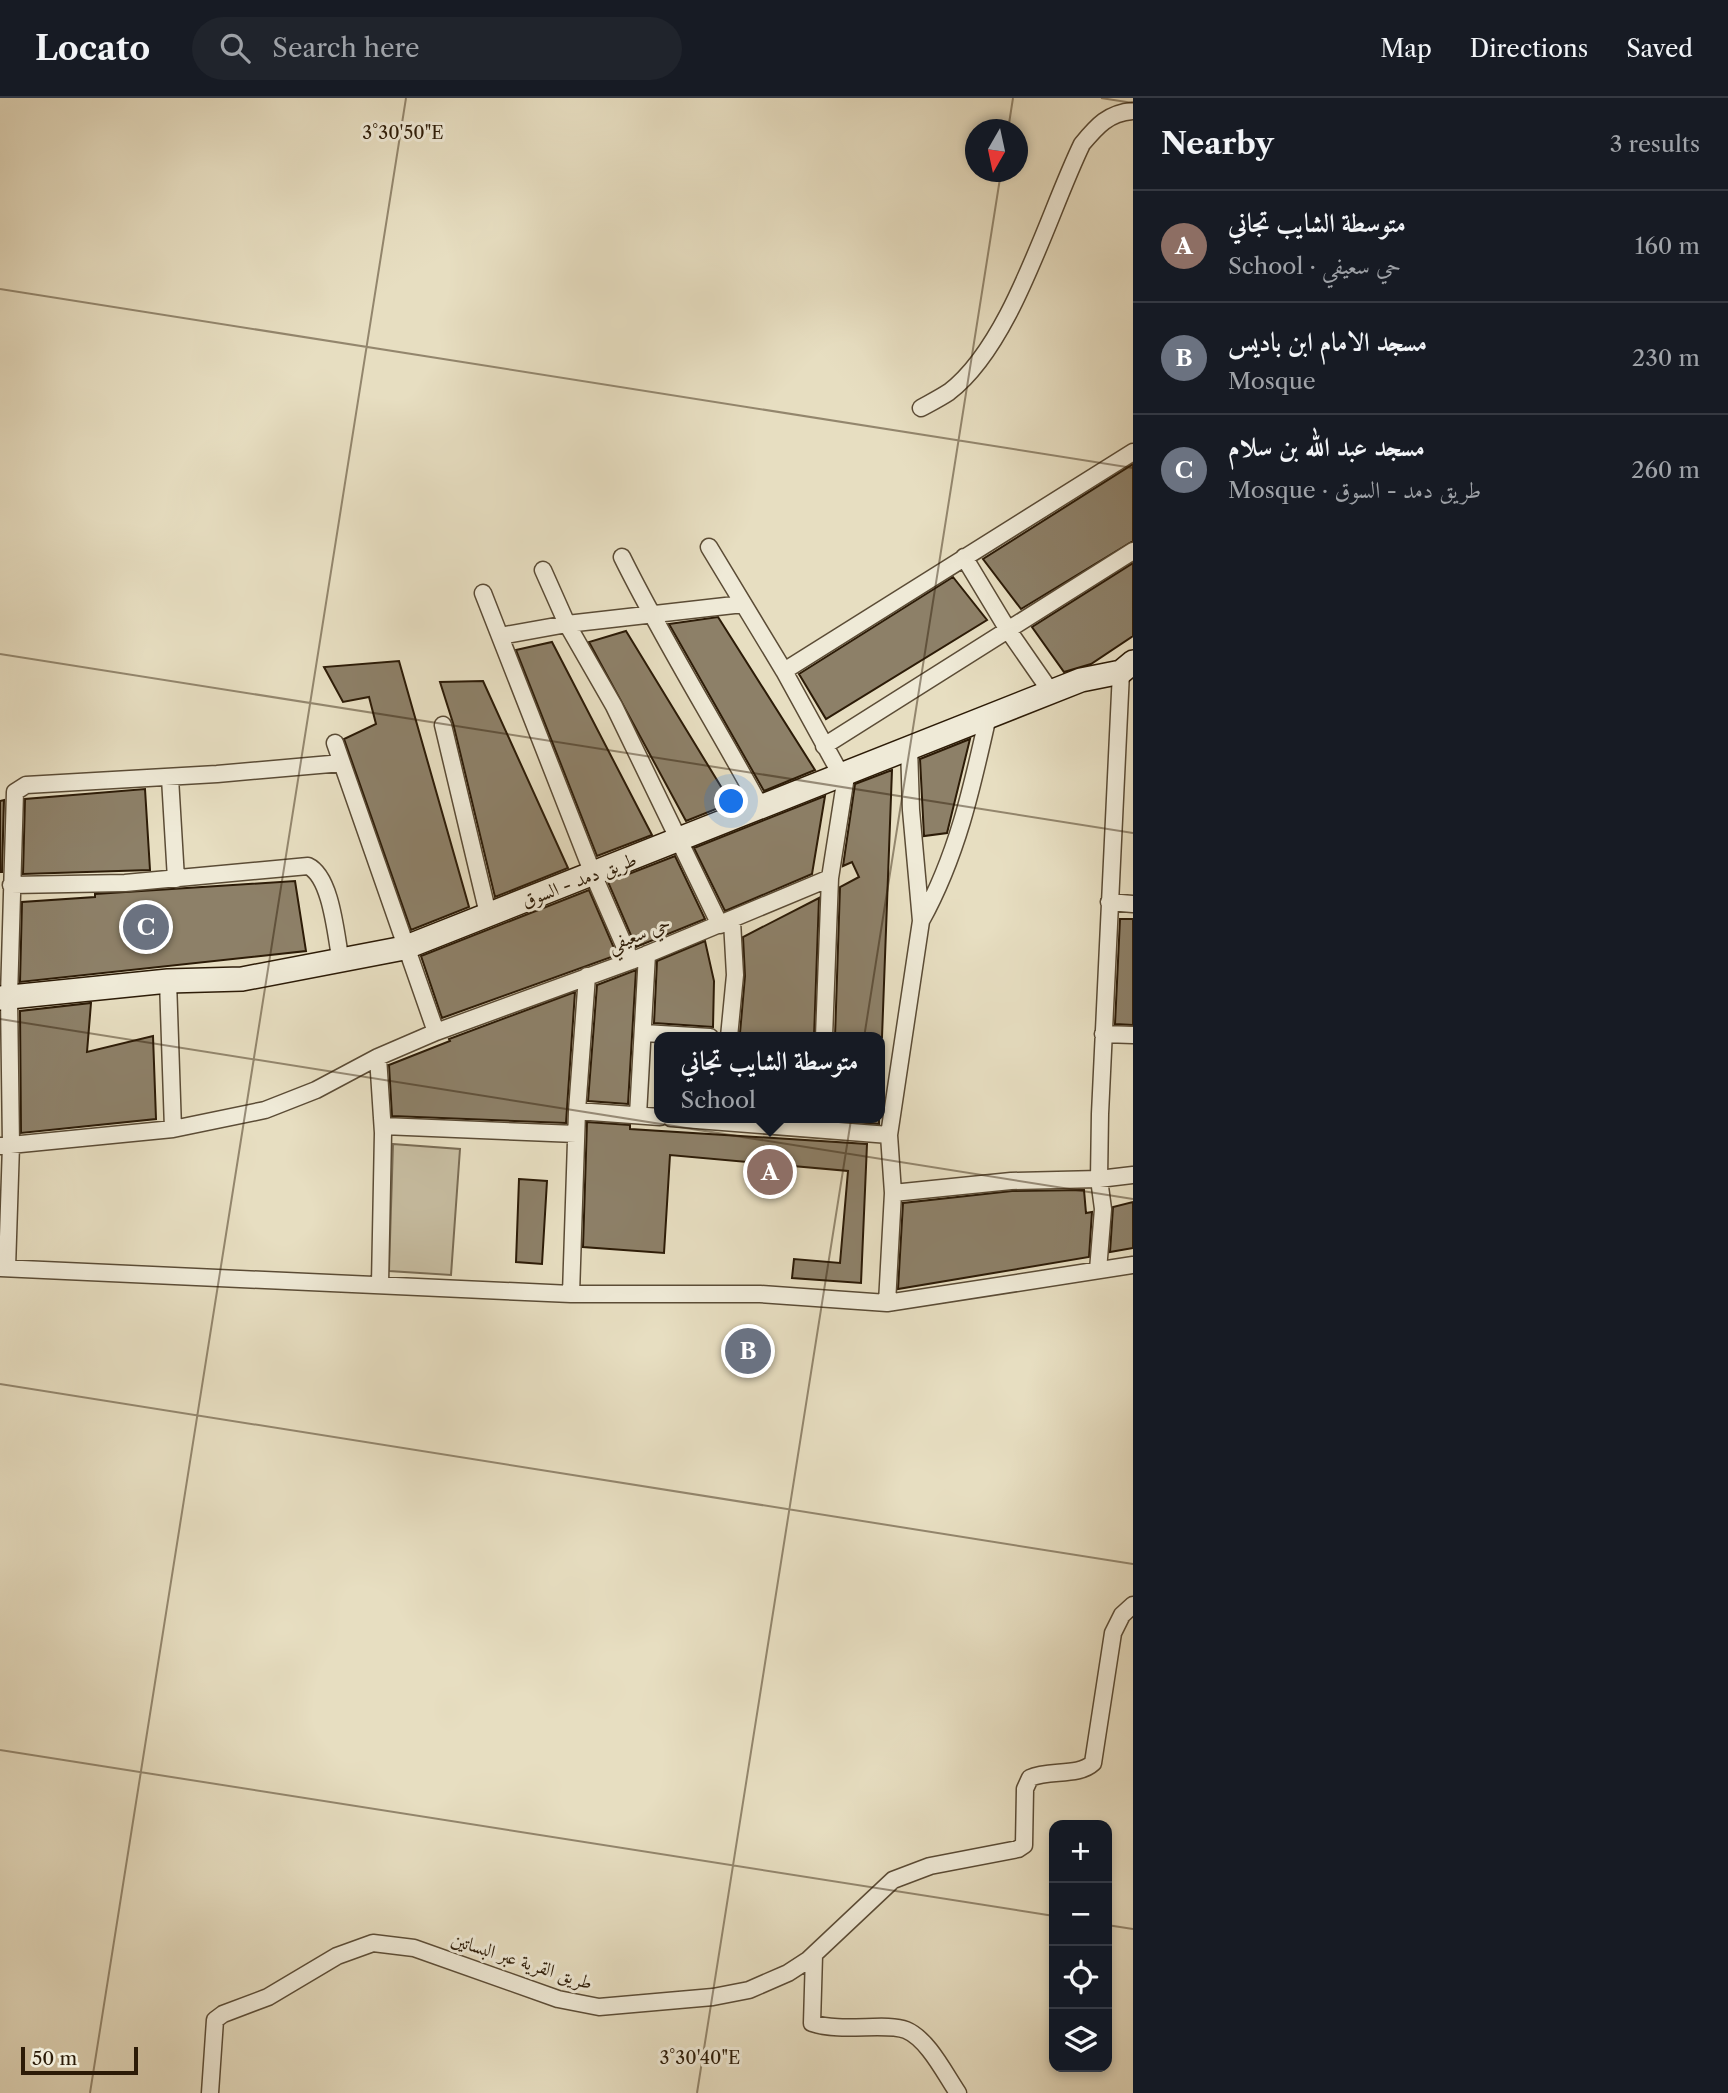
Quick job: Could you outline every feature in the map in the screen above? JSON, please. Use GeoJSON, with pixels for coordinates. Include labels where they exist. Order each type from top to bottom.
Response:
{"type":"FeatureCollection","features":[{"type":"Feature","properties":{"kind":"main road","name":"طريق دمد - السوق"},"geometry":{"type":"LineString","coordinates":[[4,997],[168,981],[242,979],[404,948],[679,842],[843,772],[1081,680],[1127,674]]}},
{"type":"Feature","properties":{"kind":"street"},"geometry":{"type":"LineString","coordinates":[[921,408],[948,392],[968,373],[992,341],[1011,308],[1082,144],[1097,126],[1111,116],[1133,111]]}},
{"type":"Feature","properties":{"kind":"street"},"geometry":{"type":"LineString","coordinates":[[783,671],[1133,452]]}},
{"type":"Feature","properties":{"kind":"street"},"geometry":{"type":"LineString","coordinates":[[709,547],[824,746],[843,772],[831,878],[824,1032]]}},
{"type":"Feature","properties":{"kind":"street"},"geometry":{"type":"LineString","coordinates":[[824,746],[1133,551]]}},
{"type":"Feature","properties":{"kind":"street"},"geometry":{"type":"LineString","coordinates":[[622,557],[652,617],[697,690],[760,806]]}},
{"type":"Feature","properties":{"kind":"street"},"geometry":{"type":"LineString","coordinates":[[964,557],[1008,630],[1051,692]]}},
{"type":"Feature","properties":{"kind":"street"},"geometry":{"type":"LineString","coordinates":[[543,570],[567,624],[614,706],[679,842],[726,923],[736,975],[730,1032]]}},
{"type":"Feature","properties":{"kind":"street"},"geometry":{"type":"LineString","coordinates":[[483,593],[593,874],[631,961]]}},
{"type":"Feature","properties":{"kind":"street"},"geometry":{"type":"LineString","coordinates":[[500,636],[567,624],[652,617],[743,604]]}},
{"type":"Feature","properties":{"kind":"street"},"geometry":{"type":"LineString","coordinates":[[1098,1270],[1103,1209],[1099,1179],[1109,902],[1127,674]]}},
{"type":"Feature","properties":{"kind":"street"},"geometry":{"type":"LineString","coordinates":[[921,921],[943,881],[958,841],[988,716]]}},
{"type":"Feature","properties":{"kind":"street"},"geometry":{"type":"LineString","coordinates":[[443,725],[488,914]]}},
{"type":"Feature","properties":{"kind":"street"},"geometry":{"type":"LineString","coordinates":[[335,743],[404,948],[436,1032]]}},
{"type":"Feature","properties":{"kind":"street"},"geometry":{"type":"LineString","coordinates":[[887,1303],[893,1193],[889,1135],[921,921],[911,810],[909,747]]}},
{"type":"Feature","properties":{"kind":"street"},"geometry":{"type":"LineString","coordinates":[[342,763],[170,778],[19,787],[13,797],[4,997],[4,1268],[380,1283],[571,1294],[760,1294],[887,1303],[1133,1265]]}},
{"type":"Feature","properties":{"kind":"street"},"geometry":{"type":"LineString","coordinates":[[170,778],[176,879]]}},
{"type":"Feature","properties":{"kind":"street"},"geometry":{"type":"LineString","coordinates":[[11,886],[125,883],[300,866],[314,869],[327,891],[341,962]]}},
{"type":"Feature","properties":{"kind":"street","name":"حي سعيفي"},"geometry":{"type":"LineString","coordinates":[[6,1146],[173,1129],[265,1110],[316,1090],[378,1057],[436,1032],[631,961],[831,878]]}},
{"type":"Feature","properties":{"kind":"street"},"geometry":{"type":"LineString","coordinates":[[1109,902],[1133,904]]}},
{"type":"Feature","properties":{"kind":"street"},"geometry":{"type":"LineString","coordinates":[[638,1115],[647,954]]}},
{"type":"Feature","properties":{"kind":"street"},"geometry":{"type":"LineString","coordinates":[[571,1294],[577,1111],[587,976]]}},
{"type":"Feature","properties":{"kind":"street"},"geometry":{"type":"LineString","coordinates":[[168,981],[173,1129]]}},
{"type":"Feature","properties":{"kind":"street"},"geometry":{"type":"LineString","coordinates":[[644,1033],[654,1034]]}},
{"type":"Feature","properties":{"kind":"street"},"geometry":{"type":"LineString","coordinates":[[1103,1034],[1133,1035]]}},
{"type":"Feature","properties":{"kind":"street"},"geometry":{"type":"LineString","coordinates":[[378,1057],[383,1126],[380,1283]]}},
{"type":"Feature","properties":{"kind":"street"},"geometry":{"type":"LineString","coordinates":[[577,1111],[654,1116]]}},
{"type":"Feature","properties":{"kind":"street"},"geometry":{"type":"LineString","coordinates":[[820,1123],[889,1135]]}},
{"type":"Feature","properties":{"kind":"street"},"geometry":{"type":"LineString","coordinates":[[383,1126],[576,1134]]}},
{"type":"Feature","properties":{"kind":"street"},"geometry":{"type":"LineString","coordinates":[[893,1193],[1011,1181],[1099,1179],[1133,1175]]}},
{"type":"Feature","properties":{"kind":"street","name":"طريق القرية عبر البساتين"},"geometry":{"type":"LineString","coordinates":[[210,2093],[215,2020],[223,2014],[268,1997],[337,1956],[373,1943],[414,1948],[558,1998],[599,2007],[713,1997],[749,1990],[788,1973],[814,1955],[893,1880],[913,1870],[1018,1849],[1024,1845],[1025,1789],[1030,1778],[1040,1773],[1087,1769],[1093,1763],[1113,1633],[1122,1615],[1133,1605]]}},
{"type":"Feature","properties":{"kind":"street"},"geometry":{"type":"LineString","coordinates":[[814,1955],[813,2023],[845,2029],[908,2031],[924,2044],[958,2093]]}},
{"type":"Feature","properties":{"kind":"shaded area"},"geometry":{"type":"Polygon","coordinates":[[[393,1144],[460,1149],[451,1275],[389,1271],[393,1144]]]}},
{"type":"Feature","properties":{"kind":"building"},"geometry":{"type":"Polygon","coordinates":[[[1133,464],[1133,541],[1021,609],[983,559],[1133,464]]]}},
{"type":"Feature","properties":{"kind":"building"},"geometry":{"type":"Polygon","coordinates":[[[1133,563],[1133,636],[1091,664],[1064,672],[1032,627],[1133,563]]]}},
{"type":"Feature","properties":{"kind":"building"},"geometry":{"type":"Polygon","coordinates":[[[953,577],[987,620],[826,719],[799,674],[953,577]]]}},
{"type":"Feature","properties":{"kind":"building"},"geometry":{"type":"Polygon","coordinates":[[[718,617],[815,770],[764,791],[669,624],[718,617]]]}},
{"type":"Feature","properties":{"kind":"building"},"geometry":{"type":"Polygon","coordinates":[[[626,631],[731,803],[686,821],[589,642],[626,631]]]}},
{"type":"Feature","properties":{"kind":"building"},"geometry":{"type":"Polygon","coordinates":[[[552,642],[652,835],[597,856],[516,650],[552,642]]]}},
{"type":"Feature","properties":{"kind":"building"},"geometry":{"type":"Polygon","coordinates":[[[399,661],[469,907],[411,930],[344,739],[376,724],[369,697],[343,702],[324,667],[399,661]]]}},
{"type":"Feature","properties":{"kind":"building"},"geometry":{"type":"Polygon","coordinates":[[[483,681],[568,868],[495,897],[453,723],[440,682],[483,681]]]}},
{"type":"Feature","properties":{"kind":"building"},"geometry":{"type":"Polygon","coordinates":[[[970,739],[947,833],[924,836],[920,759],[970,739]]]}},
{"type":"Feature","properties":{"kind":"building"},"geometry":{"type":"Polygon","coordinates":[[[892,770],[882,1032],[835,1032],[840,887],[859,877],[852,862],[843,866],[855,784],[892,770]]]}},
{"type":"Feature","properties":{"kind":"building"},"geometry":{"type":"Polygon","coordinates":[[[145,789],[150,870],[23,874],[25,799],[145,789]]]}},
{"type":"Feature","properties":{"kind":"building"},"geometry":{"type":"Polygon","coordinates":[[[825,796],[812,874],[725,911],[694,848],[825,796]]]}},
{"type":"Feature","properties":{"kind":"building"},"geometry":{"type":"Polygon","coordinates":[[[4,800],[2,872],[0,872],[0,801],[4,800]]]}},
{"type":"Feature","properties":{"kind":"building"},"geometry":{"type":"Polygon","coordinates":[[[675,856],[705,919],[636,947],[608,882],[675,856]]]}},
{"type":"Feature","properties":{"kind":"building"},"geometry":{"type":"Polygon","coordinates":[[[295,881],[306,951],[20,982],[22,902],[95,897],[95,894],[295,881]]]}},
{"type":"Feature","properties":{"kind":"building"},"geometry":{"type":"Polygon","coordinates":[[[589,890],[617,955],[442,1018],[421,956],[589,890]]]}},
{"type":"Feature","properties":{"kind":"building"},"geometry":{"type":"Polygon","coordinates":[[[819,898],[814,1032],[740,1032],[745,976],[743,937],[819,898]]]}},
{"type":"Feature","properties":{"kind":"building"},"geometry":{"type":"Polygon","coordinates":[[[1120,919],[1133,919],[1133,1025],[1115,1024],[1120,919]]]}},
{"type":"Feature","properties":{"kind":"building"},"geometry":{"type":"Polygon","coordinates":[[[705,941],[714,981],[713,1027],[654,1023],[657,961],[705,941]]]}},
{"type":"Feature","properties":{"kind":"building"},"geometry":{"type":"Polygon","coordinates":[[[636,970],[628,1104],[588,1101],[597,985],[636,970]]]}},
{"type":"Feature","properties":{"kind":"building"},"geometry":{"type":"Polygon","coordinates":[[[575,992],[566,1123],[392,1116],[389,1065],[450,1041],[449,1039],[575,992]]]}},
{"type":"Feature","properties":{"kind":"building"},"geometry":{"type":"Polygon","coordinates":[[[91,1003],[87,1052],[153,1036],[156,1119],[21,1133],[20,1011],[91,1003]]]}},
{"type":"Feature","properties":{"kind":"building"},"geometry":{"type":"Polygon","coordinates":[[[587,1122],[630,1125],[630,1129],[867,1144],[861,1283],[792,1278],[794,1259],[840,1263],[848,1171],[670,1155],[664,1253],[583,1247],[587,1122]]]}},
{"type":"Feature","properties":{"kind":"building"},"geometry":{"type":"Polygon","coordinates":[[[519,1179],[547,1181],[542,1264],[516,1262],[519,1179]]]}},
{"type":"Feature","properties":{"kind":"building"},"geometry":{"type":"Polygon","coordinates":[[[1084,1190],[1086,1213],[1092,1212],[1089,1257],[898,1289],[903,1203],[1012,1191],[1084,1190]]]}},
{"type":"Feature","properties":{"kind":"building"},"geometry":{"type":"Polygon","coordinates":[[[1133,1202],[1133,1248],[1110,1252],[1113,1207],[1133,1202]]]}},
{"type":"Feature","properties":{"kind":"place","name":"مسجد عبد الله بن سلام"},"geometry":{"type":"Point","coordinates":[146,927]}},
{"type":"Feature","properties":{"kind":"place","name":"متوسطة الشايب تجاني"},"geometry":{"type":"Point","coordinates":[770,1172]}},
{"type":"Feature","properties":{"kind":"place","name":"مسجد الامام ابن باديس"},"geometry":{"type":"Point","coordinates":[748,1351]}}]}
